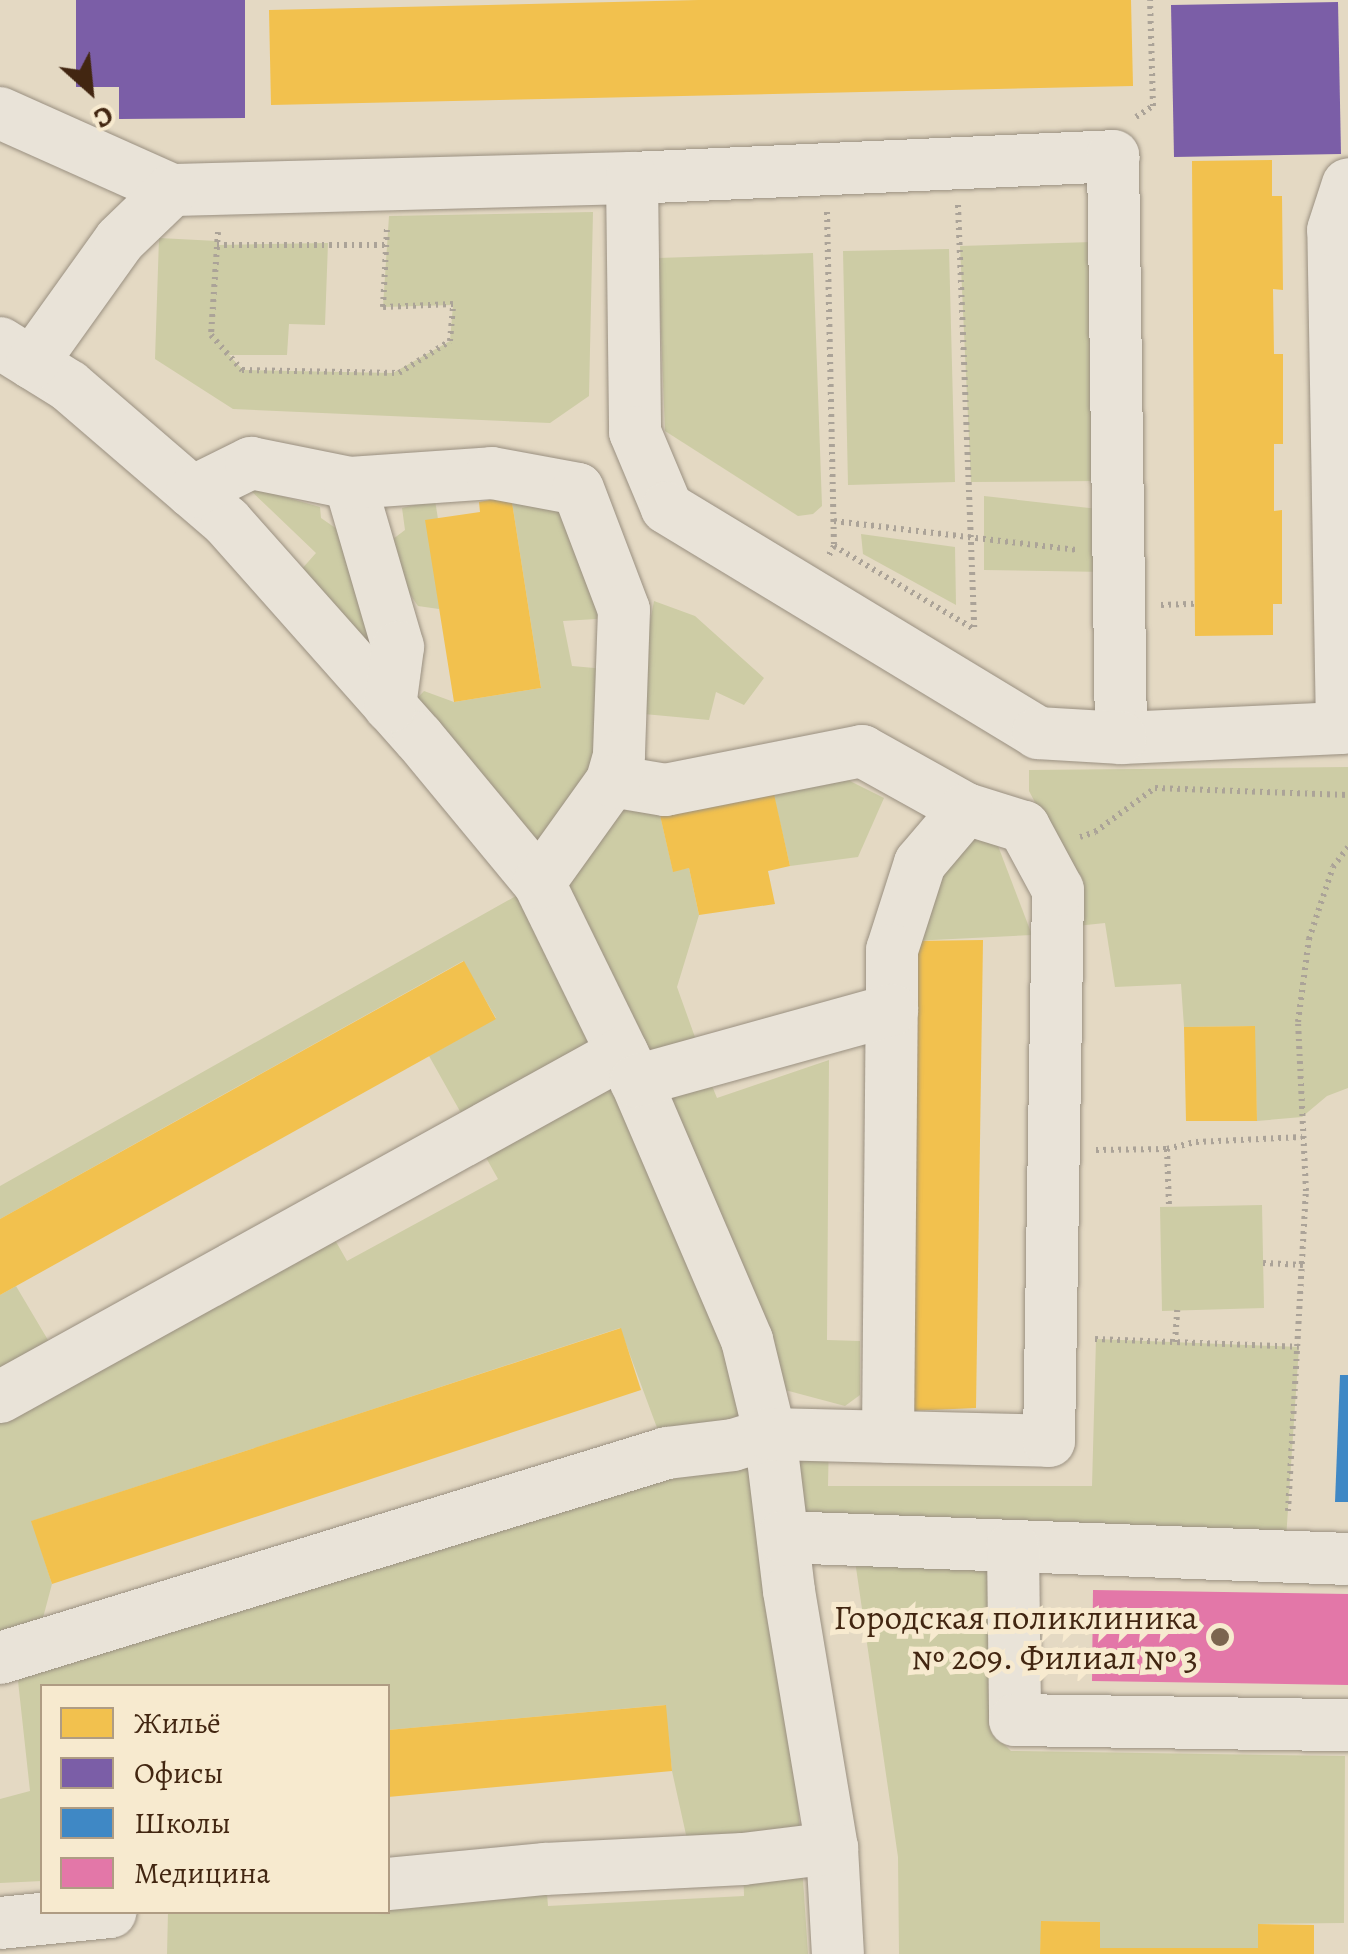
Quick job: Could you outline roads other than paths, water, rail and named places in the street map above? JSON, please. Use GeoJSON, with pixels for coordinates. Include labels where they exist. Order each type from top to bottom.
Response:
{"type":"FeatureCollection","features":[{"type":"Feature","properties":{"kind":"lane"},"geometry":{"type":"LineString","coordinates":[[0,113],[172,190],[632,178],[1113,156],[1121,738]]}},
{"type":"Feature","properties":{"kind":"lane"},"geometry":{"type":"LineString","coordinates":[[632,178],[635,432],[667,508],[1038,733],[1121,738],[1342,728],[1333,230],[1348,184]]}},
{"type":"Feature","properties":{"kind":"lane"},"geometry":{"type":"LineString","coordinates":[[172,190],[16,353],[69,386],[227,522],[390,706],[539,883],[629,1067],[747,1340],[770,1434],[782,1537],[832,1848],[838,1954]]}},
{"type":"Feature","properties":{"kind":"lane"},"geometry":{"type":"LineString","coordinates":[[192,492],[251,463],[350,483],[492,473],[578,489],[624,610],[619,756],[612,780],[539,883]]}},
{"type":"Feature","properties":{"kind":"lane"},"geometry":{"type":"LineString","coordinates":[[350,483],[398,647],[390,706]]}},
{"type":"Feature","properties":{"kind":"lane"},"geometry":{"type":"LineString","coordinates":[[0,1658],[666,1452],[733,1444],[770,1434],[1049,1441],[1058,890],[1024,827],[966,809],[862,752],[665,790],[612,780]]}},
{"type":"Feature","properties":{"kind":"lane"},"geometry":{"type":"LineString","coordinates":[[888,1437],[892,950],[920,863],[966,809]]}},
{"type":"Feature","properties":{"kind":"lane"},"geometry":{"type":"LineString","coordinates":[[0,1397],[629,1067],[892,1010]]}},
{"type":"Feature","properties":{"kind":"lane"},"geometry":{"type":"LineString","coordinates":[[782,1537],[1348,1558]]}},
{"type":"Feature","properties":{"kind":"lane"},"geometry":{"type":"LineString","coordinates":[[1013,1547],[1014,1720],[1348,1725]]}},
{"type":"Feature","properties":{"kind":"lane"},"geometry":{"type":"LineString","coordinates":[[390,1884],[546,1868],[743,1860],[832,1848]]}},
{"type":"Feature","properties":{"kind":"lane"},"geometry":{"type":"LineString","coordinates":[[0,1922],[88,1914]]}},
{"type":"Feature","properties":{"kind":"place","name":"Городская поликлиника № 209. Филиал № 3"},"geometry":{"type":"Point","coordinates":[1220,1637]}}]}
